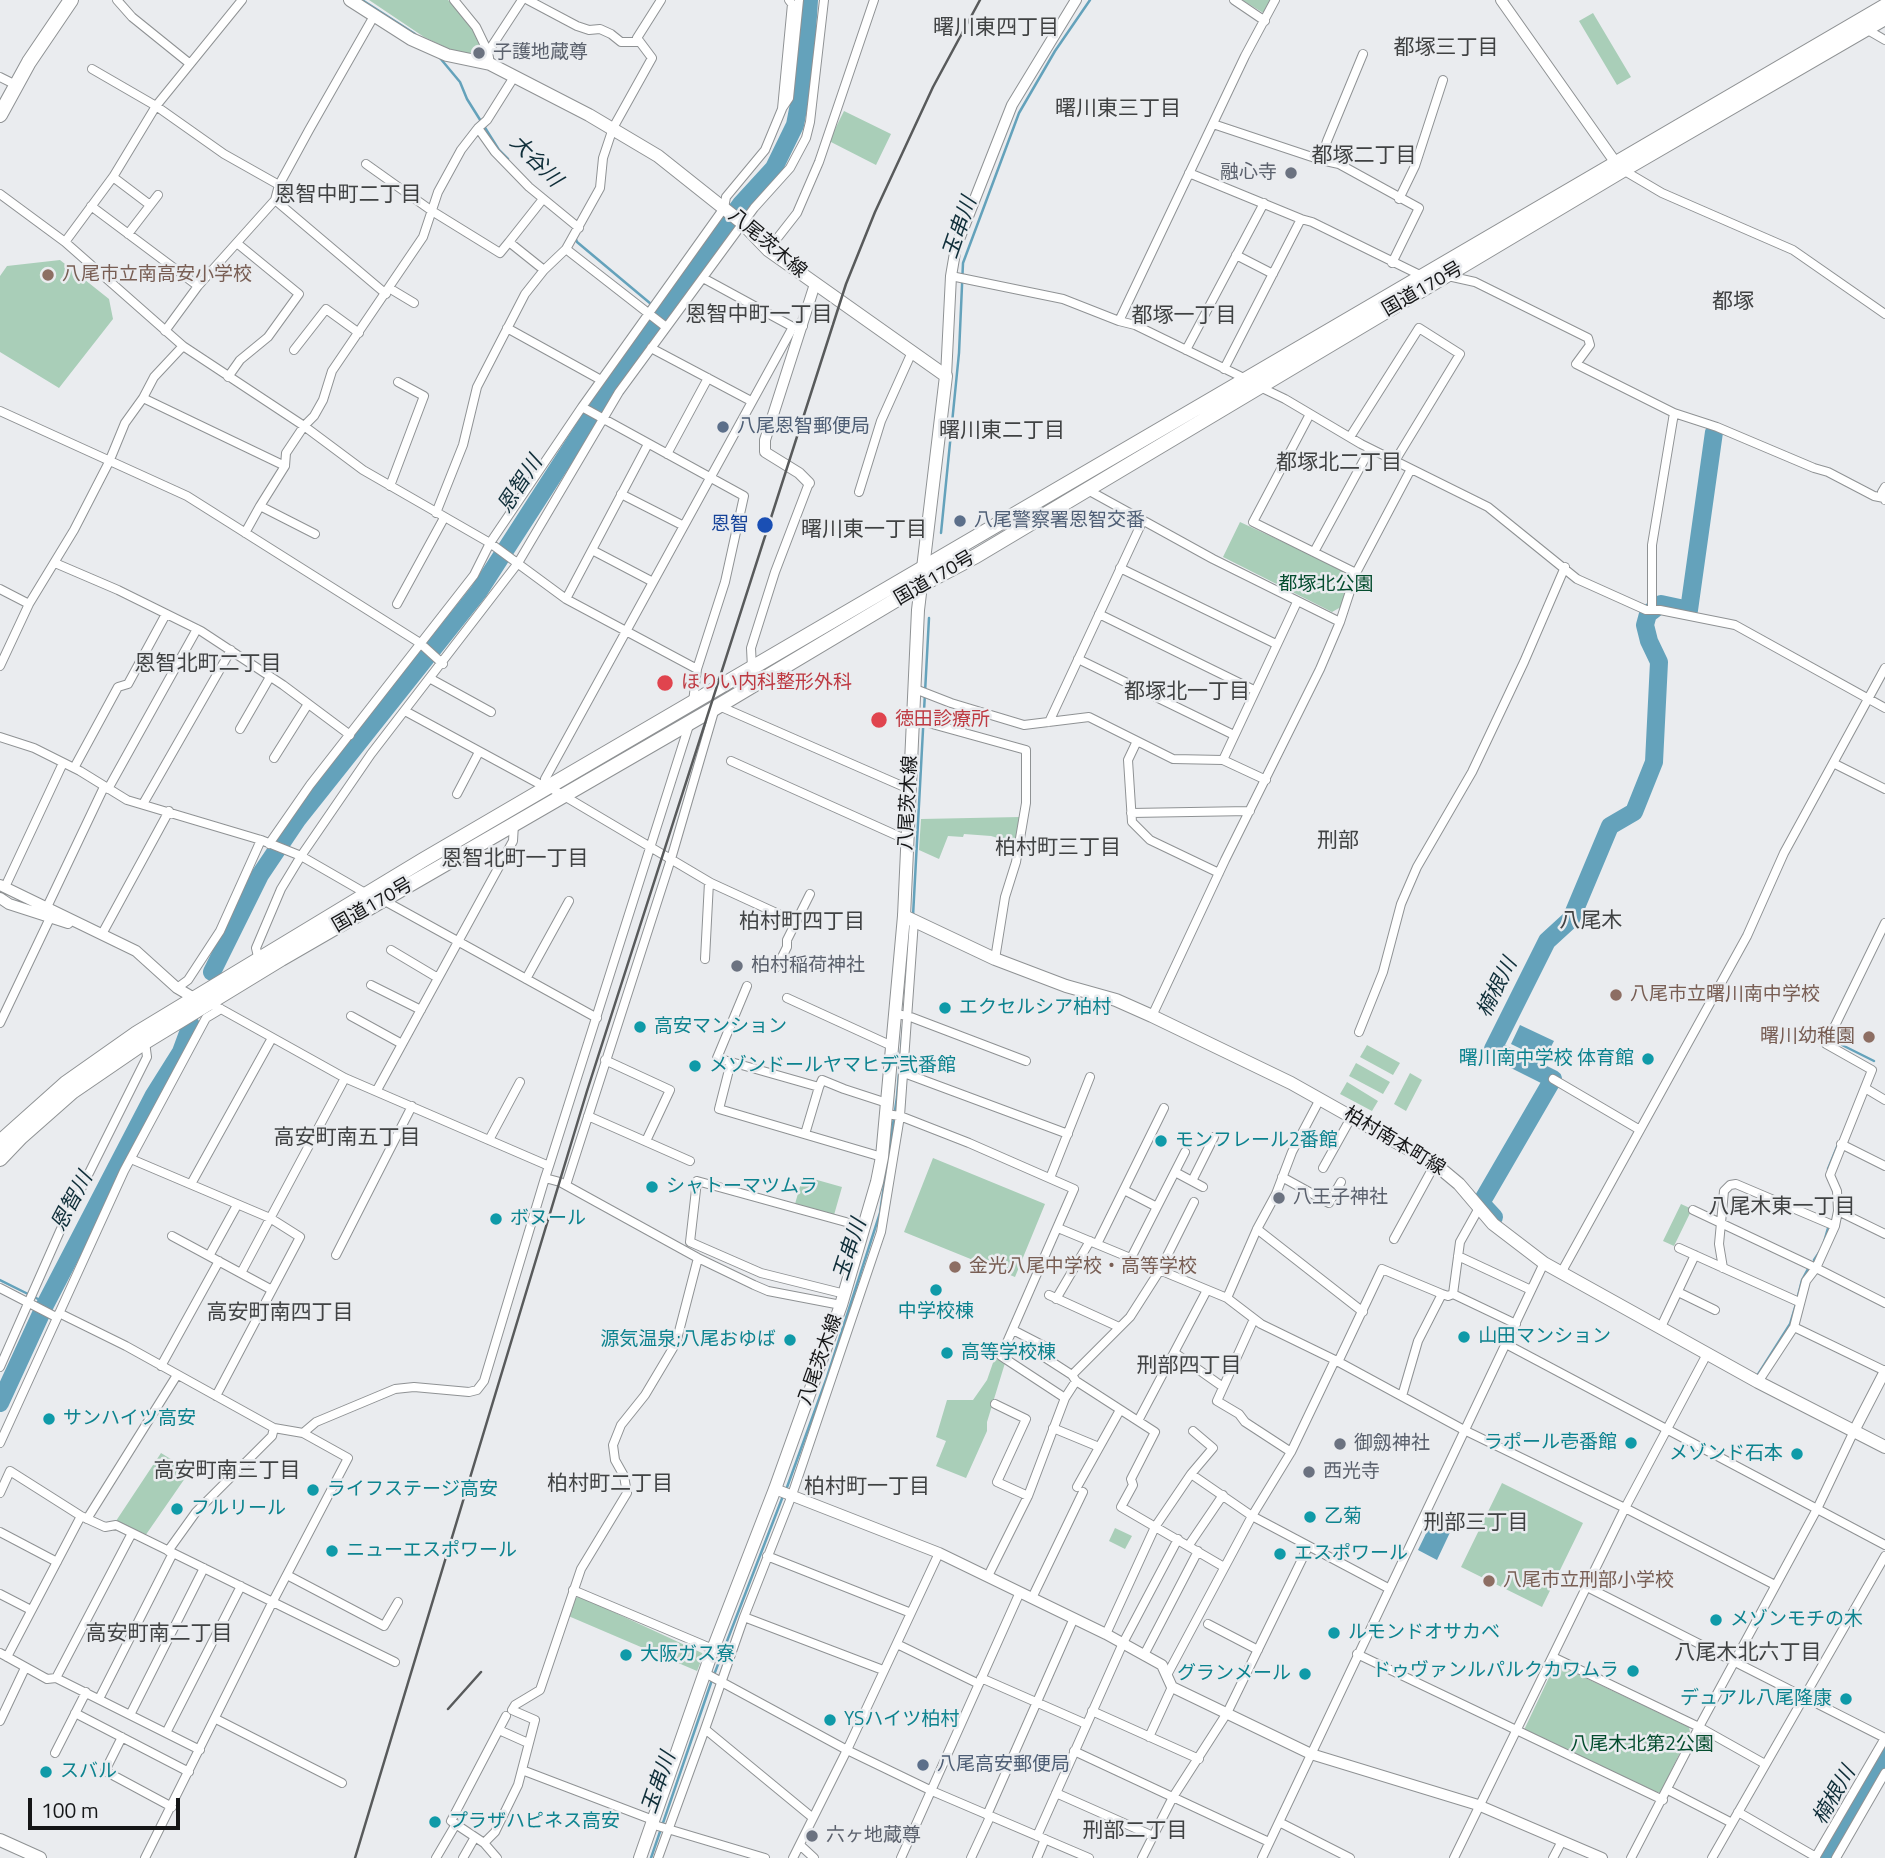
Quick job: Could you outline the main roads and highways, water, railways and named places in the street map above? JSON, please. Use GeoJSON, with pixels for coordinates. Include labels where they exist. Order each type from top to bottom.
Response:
{"type":"FeatureCollection","features":[{"type":"Feature","properties":{"kind":"highway"},"geometry":{"type":"LineString","coordinates":[[0,114],[29,62],[71,0]]}},
{"type":"Feature","properties":{"kind":"highway","name":"国道170号"},"geometry":{"type":"LineString","coordinates":[[0,1158],[72,1092],[173,1025],[217,985],[693,702],[755,675],[976,556],[1261,388],[1885,6]]}},
{"type":"Feature","properties":{"kind":"highway","name":"国道170号"},"geometry":{"type":"LineString","coordinates":[[0,1142],[66,1083],[137,1033],[199,1002],[383,900],[564,796],[717,707],[755,675],[924,566],[1422,276],[1885,18]]}},
{"type":"Feature","properties":{"kind":"main road","name":"八尾茨木線"},"geometry":{"type":"LineString","coordinates":[[350,0],[364,4],[374,16],[411,40],[447,55],[489,58],[514,76],[614,128],[659,156],[726,209],[768,250],[946,376],[921,585],[907,839],[909,918],[902,1015],[892,1046],[892,1113],[864,1227],[784,1492],[713,1649],[713,1677],[659,1826],[640,1858]]}},
{"type":"Feature","properties":{"kind":"main road","name":"柏村南本町線"},"geometry":{"type":"LineString","coordinates":[[909,918],[995,959],[1066,986],[1116,1000],[1152,1016],[1250,1062],[1352,1116],[1449,1173],[1493,1224],[1544,1263],[1758,1382],[1885,1447]]}},
{"type":"Feature","properties":{"kind":"main road"},"geometry":{"type":"LineString","coordinates":[[0,1840],[40,1858]]}},
{"type":"Feature","properties":{"kind":"water"},"geometry":{"type":"Polygon","coordinates":[[[1520,1025],[1554,1041],[1544,1060],[1511,1044],[1520,1025]]]}},
{"type":"Feature","properties":{"kind":"water"},"geometry":{"type":"Polygon","coordinates":[[[1434,1517],[1453,1526],[1437,1560],[1418,1550],[1434,1517]]]}},
{"type":"Feature","properties":{"kind":"waterway","name":"大谷川"},"geometry":{"type":"LineString","coordinates":[[362,0],[415,34]]}},
{"type":"Feature","properties":{"kind":"waterway","name":"恩智川"},"geometry":{"type":"LineString","coordinates":[[212,972],[260,875],[297,820],[479,591],[661,313],[741,204],[774,168],[795,125],[804,78],[809,0]]}},
{"type":"Feature","properties":{"kind":"waterway","name":"玉串川"},"geometry":{"type":"LineString","coordinates":[[941,533],[959,353],[963,263],[1019,113],[1055,51],[1090,0]]}},
{"type":"Feature","properties":{"kind":"waterway","name":"大谷川"},"geometry":{"type":"LineString","coordinates":[[440,58],[460,82],[467,99],[499,150],[508,159]]}},
{"type":"Feature","properties":{"kind":"waterway","name":"大谷川"},"geometry":{"type":"LineString","coordinates":[[575,237],[577,242],[651,304]]}},
{"type":"Feature","properties":{"kind":"waterway","name":"楠根川"},"geometry":{"type":"LineString","coordinates":[[1494,1217],[1481,1203],[1553,1079],[1493,1049],[1547,941],[1571,919],[1610,826],[1634,812],[1654,762],[1659,662],[1645,625],[1648,614],[1661,604],[1689,610],[1714,432]]}},
{"type":"Feature","properties":{"kind":"waterway","name":"玉串川"},"geometry":{"type":"LineString","coordinates":[[913,916],[929,618]]}},
{"type":"Feature","properties":{"kind":"waterway","name":"恩智川"},"geometry":{"type":"LineString","coordinates":[[0,1403],[46,1303],[154,1095],[181,1052],[191,1025]]}},
{"type":"Feature","properties":{"kind":"waterway","name":"玉串川"},"geometry":{"type":"LineString","coordinates":[[786,1490],[827,1377],[880,1213],[897,1097],[903,1027]]}},
{"type":"Feature","properties":{"kind":"waterway"},"geometry":{"type":"LineString","coordinates":[[1833,1036],[1834,1041],[1874,1061]]}},
{"type":"Feature","properties":{"kind":"waterway"},"geometry":{"type":"LineString","coordinates":[[1828,1169],[1839,1142]]}},
{"type":"Feature","properties":{"kind":"waterway"},"geometry":{"type":"LineString","coordinates":[[1824,1242],[1828,1228]]}},
{"type":"Feature","properties":{"kind":"waterway"},"geometry":{"type":"LineString","coordinates":[[1814,1260],[1820,1251]]}},
{"type":"Feature","properties":{"kind":"waterway"},"geometry":{"type":"LineString","coordinates":[[1798,1296],[1809,1267]]}},
{"type":"Feature","properties":{"kind":"waterway"},"geometry":{"type":"LineString","coordinates":[[0,1280],[28,1294]]}},
{"type":"Feature","properties":{"kind":"waterway"},"geometry":{"type":"LineString","coordinates":[[34,1297],[46,1303]]}},
{"type":"Feature","properties":{"kind":"waterway"},"geometry":{"type":"LineString","coordinates":[[1757,1376],[1790,1324],[1796,1304]]}},
{"type":"Feature","properties":{"kind":"waterway","name":"玉串川"},"geometry":{"type":"LineString","coordinates":[[651,1858],[712,1680],[783,1496]]}},
{"type":"Feature","properties":{"kind":"waterway","name":"楠根川"},"geometry":{"type":"LineString","coordinates":[[1825,1858],[1885,1756]]}},
{"type":"Feature","properties":{"kind":"railway"},"geometry":{"type":"LineString","coordinates":[[355,1858],[587,1091],[846,284],[875,212],[933,87],[980,0]]}},
{"type":"Feature","properties":{"kind":"railway"},"geometry":{"type":"LineString","coordinates":[[448,1709],[481,1672]]}},
{"type":"Feature","properties":{"kind":"place","name":"子護地蔵尊"},"geometry":{"type":"Point","coordinates":[479,53]}},
{"type":"Feature","properties":{"kind":"place","name":"融心寺"},"geometry":{"type":"Point","coordinates":[1291,173]}},
{"type":"Feature","properties":{"kind":"place","name":"八尾市立南高安小学校"},"geometry":{"type":"Point","coordinates":[48,275]}},
{"type":"Feature","properties":{"kind":"place","name":"八尾恩智郵便局"},"geometry":{"type":"Point","coordinates":[723,427]}},
{"type":"Feature","properties":{"kind":"place","name":"八尾警察署恩智交番"},"geometry":{"type":"Point","coordinates":[960,521]}},
{"type":"Feature","properties":{"kind":"place","name":"恩智"},"geometry":{"type":"Point","coordinates":[765,525]}},
{"type":"Feature","properties":{"kind":"place","name":"ほりい内科整形外科"},"geometry":{"type":"Point","coordinates":[665,683]}},
{"type":"Feature","properties":{"kind":"place","name":"徳田診療所"},"geometry":{"type":"Point","coordinates":[879,720]}},
{"type":"Feature","properties":{"kind":"place","name":"柏村稲荷神社"},"geometry":{"type":"Point","coordinates":[737,966]}},
{"type":"Feature","properties":{"kind":"place","name":"八尾市立曙川南中学校"},"geometry":{"type":"Point","coordinates":[1616,995]}},
{"type":"Feature","properties":{"kind":"place","name":"エクセルシア柏村"},"geometry":{"type":"Point","coordinates":[945,1008]}},
{"type":"Feature","properties":{"kind":"place","name":"高安マンション"},"geometry":{"type":"Point","coordinates":[640,1027]}},
{"type":"Feature","properties":{"kind":"place","name":"曙川幼稚園"},"geometry":{"type":"Point","coordinates":[1869,1037]}},
{"type":"Feature","properties":{"kind":"place","name":"曙川南中学校 体育館"},"geometry":{"type":"Point","coordinates":[1648,1059]}},
{"type":"Feature","properties":{"kind":"place","name":"メゾンドールヤマヒデ弐番館"},"geometry":{"type":"Point","coordinates":[695,1066]}},
{"type":"Feature","properties":{"kind":"place","name":"モンフレール2番館"},"geometry":{"type":"Point","coordinates":[1161,1141]}},
{"type":"Feature","properties":{"kind":"place","name":"シャトーマツムラ"},"geometry":{"type":"Point","coordinates":[652,1187]}},
{"type":"Feature","properties":{"kind":"place","name":"八王子神社"},"geometry":{"type":"Point","coordinates":[1279,1198]}},
{"type":"Feature","properties":{"kind":"place","name":"ボヌール"},"geometry":{"type":"Point","coordinates":[496,1219]}},
{"type":"Feature","properties":{"kind":"place","name":"金光八尾中学校・高等学校"},"geometry":{"type":"Point","coordinates":[955,1267]}},
{"type":"Feature","properties":{"kind":"place","name":"中学校棟"},"geometry":{"type":"Point","coordinates":[936,1290]}},
{"type":"Feature","properties":{"kind":"place","name":"山田マンション"},"geometry":{"type":"Point","coordinates":[1464,1337]}},
{"type":"Feature","properties":{"kind":"place","name":"源気温泉;八尾おゆば"},"geometry":{"type":"Point","coordinates":[790,1340]}},
{"type":"Feature","properties":{"kind":"place","name":"高等学校棟"},"geometry":{"type":"Point","coordinates":[947,1353]}},
{"type":"Feature","properties":{"kind":"place","name":"サンハイツ高安"},"geometry":{"type":"Point","coordinates":[49,1419]}},
{"type":"Feature","properties":{"kind":"place","name":"ラポール壱番館"},"geometry":{"type":"Point","coordinates":[1631,1443]}},
{"type":"Feature","properties":{"kind":"place","name":"御劔神社"},"geometry":{"type":"Point","coordinates":[1340,1444]}},
{"type":"Feature","properties":{"kind":"place","name":"メゾンド石本"},"geometry":{"type":"Point","coordinates":[1797,1454]}},
{"type":"Feature","properties":{"kind":"place","name":"西光寺"},"geometry":{"type":"Point","coordinates":[1309,1472]}},
{"type":"Feature","properties":{"kind":"place","name":"ライフステージ高安"},"geometry":{"type":"Point","coordinates":[313,1490]}},
{"type":"Feature","properties":{"kind":"place","name":"フルリール"},"geometry":{"type":"Point","coordinates":[177,1509]}},
{"type":"Feature","properties":{"kind":"place","name":"乙菊"},"geometry":{"type":"Point","coordinates":[1310,1517]}},
{"type":"Feature","properties":{"kind":"place","name":"ニューエスポワール"},"geometry":{"type":"Point","coordinates":[332,1551]}},
{"type":"Feature","properties":{"kind":"place","name":"エスポワール"},"geometry":{"type":"Point","coordinates":[1280,1554]}},
{"type":"Feature","properties":{"kind":"place","name":"八尾市立刑部小学校"},"geometry":{"type":"Point","coordinates":[1489,1581]}},
{"type":"Feature","properties":{"kind":"place","name":"メゾンモチの木"},"geometry":{"type":"Point","coordinates":[1716,1620]}},
{"type":"Feature","properties":{"kind":"place","name":"ルモンドオサカベ"},"geometry":{"type":"Point","coordinates":[1334,1633]}},
{"type":"Feature","properties":{"kind":"place","name":"大阪ガス寮"},"geometry":{"type":"Point","coordinates":[626,1655]}},
{"type":"Feature","properties":{"kind":"place","name":"ドゥヴァンルパルクカワムラ"},"geometry":{"type":"Point","coordinates":[1633,1671]}},
{"type":"Feature","properties":{"kind":"place","name":"グランメール"},"geometry":{"type":"Point","coordinates":[1305,1674]}},
{"type":"Feature","properties":{"kind":"place","name":"デュアル八尾隆康"},"geometry":{"type":"Point","coordinates":[1846,1699]}},
{"type":"Feature","properties":{"kind":"place","name":"YSハイツ柏村"},"geometry":{"type":"Point","coordinates":[830,1720]}},
{"type":"Feature","properties":{"kind":"place","name":"八尾高安郵便局"},"geometry":{"type":"Point","coordinates":[923,1765]}},
{"type":"Feature","properties":{"kind":"place","name":"スバル"},"geometry":{"type":"Point","coordinates":[46,1772]}},
{"type":"Feature","properties":{"kind":"place","name":"プラザハピネス高安"},"geometry":{"type":"Point","coordinates":[435,1822]}},
{"type":"Feature","properties":{"kind":"place","name":"六ヶ地蔵尊"},"geometry":{"type":"Point","coordinates":[812,1836]}},
{"type":"Feature","properties":{"kind":"district","name":"曙川東四丁目"},"geometry":{"type":"Point","coordinates":[996,29]}},
{"type":"Feature","properties":{"kind":"district","name":"都塚三丁目"},"geometry":{"type":"Point","coordinates":[1446,49]}},
{"type":"Feature","properties":{"kind":"district","name":"曙川東三丁目"},"geometry":{"type":"Point","coordinates":[1118,110]}},
{"type":"Feature","properties":{"kind":"district","name":"都塚二丁目"},"geometry":{"type":"Point","coordinates":[1364,157]}},
{"type":"Feature","properties":{"kind":"district","name":"恩智中町二丁目"},"geometry":{"type":"Point","coordinates":[348,196]}},
{"type":"Feature","properties":{"kind":"district","name":"都塚"},"geometry":{"type":"Point","coordinates":[1733,303]}},
{"type":"Feature","properties":{"kind":"district","name":"恩智中町一丁目"},"geometry":{"type":"Point","coordinates":[759,316]}},
{"type":"Feature","properties":{"kind":"district","name":"都塚一丁目"},"geometry":{"type":"Point","coordinates":[1184,317]}},
{"type":"Feature","properties":{"kind":"district","name":"曙川東二丁目"},"geometry":{"type":"Point","coordinates":[1002,432]}},
{"type":"Feature","properties":{"kind":"district","name":"都塚北二丁目"},"geometry":{"type":"Point","coordinates":[1339,464]}},
{"type":"Feature","properties":{"kind":"district","name":"曙川東一丁目"},"geometry":{"type":"Point","coordinates":[864,531]}},
{"type":"Feature","properties":{"kind":"district","name":"恩智北町二丁目"},"geometry":{"type":"Point","coordinates":[208,665]}},
{"type":"Feature","properties":{"kind":"district","name":"都塚北一丁目"},"geometry":{"type":"Point","coordinates":[1187,693]}},
{"type":"Feature","properties":{"kind":"district","name":"刑部"},"geometry":{"type":"Point","coordinates":[1338,842]}},
{"type":"Feature","properties":{"kind":"district","name":"柏村町三丁目"},"geometry":{"type":"Point","coordinates":[1058,849]}},
{"type":"Feature","properties":{"kind":"district","name":"恩智北町一丁目"},"geometry":{"type":"Point","coordinates":[515,860]}},
{"type":"Feature","properties":{"kind":"district","name":"八尾木"},"geometry":{"type":"Point","coordinates":[1591,922]}},
{"type":"Feature","properties":{"kind":"district","name":"柏村町四丁目"},"geometry":{"type":"Point","coordinates":[802,923]}},
{"type":"Feature","properties":{"kind":"district","name":"高安町南五丁目"},"geometry":{"type":"Point","coordinates":[347,1139]}},
{"type":"Feature","properties":{"kind":"district","name":"八尾木東一丁目"},"geometry":{"type":"Point","coordinates":[1782,1208]}},
{"type":"Feature","properties":{"kind":"district","name":"高安町南四丁目"},"geometry":{"type":"Point","coordinates":[280,1314]}},
{"type":"Feature","properties":{"kind":"district","name":"刑部四丁目"},"geometry":{"type":"Point","coordinates":[1189,1367]}},
{"type":"Feature","properties":{"kind":"district","name":"高安町南三丁目"},"geometry":{"type":"Point","coordinates":[227,1472]}},
{"type":"Feature","properties":{"kind":"district","name":"柏村町二丁目"},"geometry":{"type":"Point","coordinates":[610,1485]}},
{"type":"Feature","properties":{"kind":"district","name":"柏村町一丁目"},"geometry":{"type":"Point","coordinates":[867,1488]}},
{"type":"Feature","properties":{"kind":"district","name":"刑部三丁目"},"geometry":{"type":"Point","coordinates":[1476,1524]}},
{"type":"Feature","properties":{"kind":"district","name":"高安町南二丁目"},"geometry":{"type":"Point","coordinates":[159,1635]}},
{"type":"Feature","properties":{"kind":"district","name":"八尾木北六丁目"},"geometry":{"type":"Point","coordinates":[1748,1654]}},
{"type":"Feature","properties":{"kind":"district","name":"刑部二丁目"},"geometry":{"type":"Point","coordinates":[1135,1832]}},
{"type":"Feature","properties":{"kind":"park label","name":"都塚北公園"},"geometry":{"type":"Point","coordinates":[1326,585]}},
{"type":"Feature","properties":{"kind":"park label","name":"八尾木北第2公園"},"geometry":{"type":"Point","coordinates":[1642,1745]}}]}
